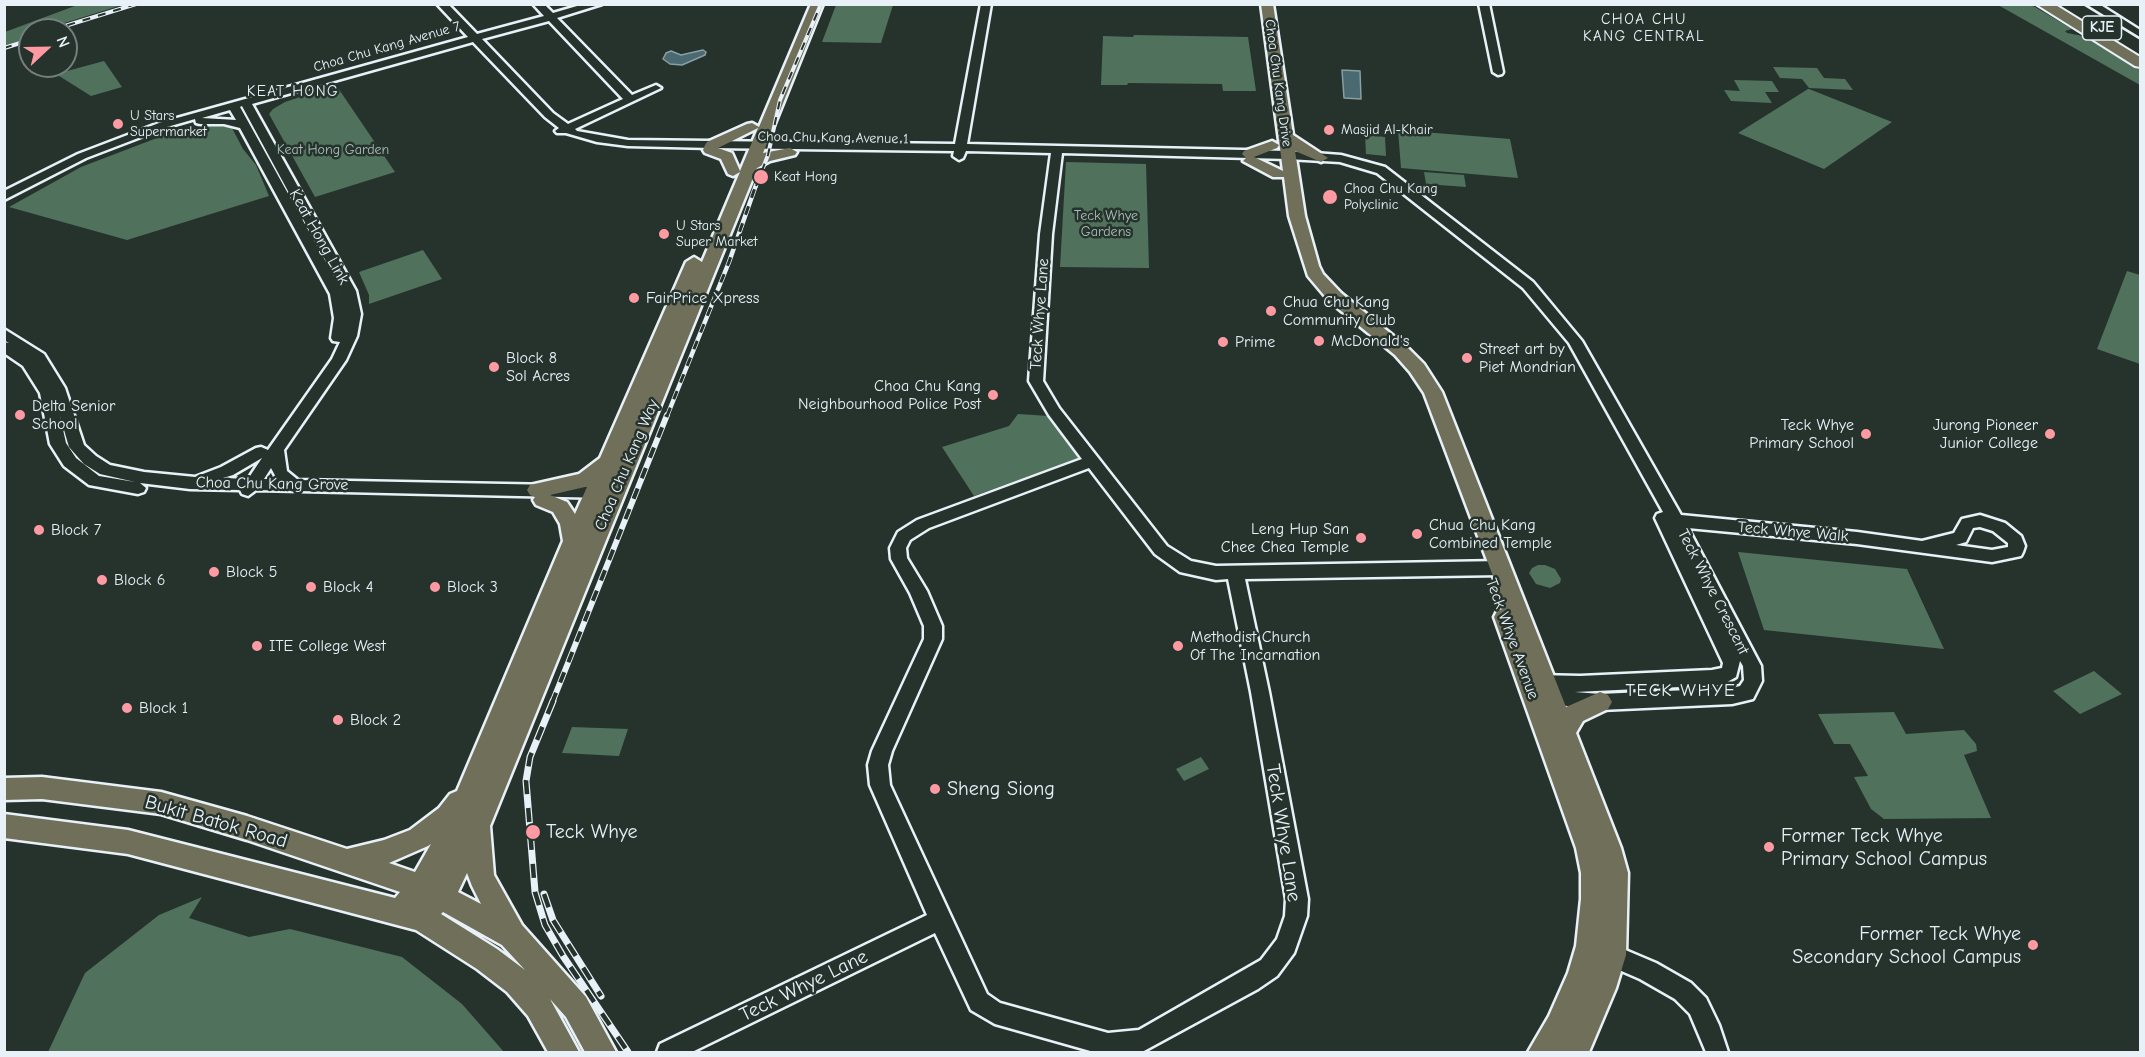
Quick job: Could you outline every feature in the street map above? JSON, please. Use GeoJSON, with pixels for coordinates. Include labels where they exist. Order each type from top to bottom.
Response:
{"type":"FeatureCollection","features":[{"type":"Feature","properties":{"kind":"highway","name":"KJE"},"geometry":{"type":"LineString","coordinates":[[2043,4],[2140,63]]}},
{"type":"Feature","properties":{"kind":"highway","name":"KJE"},"geometry":{"type":"LineString","coordinates":[[2063,4],[2140,51]]}},
{"type":"Feature","properties":{"kind":"main road","name":"Choa Chu Kang Way"},"geometry":{"type":"LineString","coordinates":[[421,904],[451,879],[477,826],[604,496],[747,155],[752,127],[805,4]]}},
{"type":"Feature","properties":{"kind":"main road","name":"Choa Chu Kang Way"},"geometry":{"type":"LineString","coordinates":[[421,904],[432,871],[471,788],[574,542],[604,496],[608,463],[747,155],[767,126],[817,4]]}},
{"type":"Feature","properties":{"kind":"main road","name":"Choa Chu Kang Drive"},"geometry":{"type":"LineString","coordinates":[[1254,4],[1278,149]]}},
{"type":"Feature","properties":{"kind":"main road","name":"Choa Chu Kang Drive"},"geometry":{"type":"LineString","coordinates":[[1267,4],[1278,149]]}},
{"type":"Feature","properties":{"kind":"main road"},"geometry":{"type":"LineString","coordinates":[[767,126],[773,136],[791,148]]}},
{"type":"Feature","properties":{"kind":"main road"},"geometry":{"type":"LineString","coordinates":[[711,147],[752,127]]}},
{"type":"Feature","properties":{"kind":"main road"},"geometry":{"type":"LineString","coordinates":[[711,147],[727,156],[765,157],[791,148]]}},
{"type":"Feature","properties":{"kind":"main road"},"geometry":{"type":"LineString","coordinates":[[1250,158],[1278,149],[1298,147],[1321,160],[1293,184]]}},
{"type":"Feature","properties":{"kind":"main road"},"geometry":{"type":"LineString","coordinates":[[1250,158],[1278,149]]}},
{"type":"Feature","properties":{"kind":"main road","name":"Teck Whye Avenue"},"geometry":{"type":"LineString","coordinates":[[1278,149],[1293,184],[1299,229],[1316,276],[1335,297],[1401,351],[1418,368],[1433,392],[1494,568],[1540,689],[1589,848],[1594,873],[1602,988],[1574,1053]]}},
{"type":"Feature","properties":{"kind":"main road","name":"Teck Whye Avenue"},"geometry":{"type":"LineString","coordinates":[[1278,149],[1288,226],[1300,267],[1312,287],[1392,355],[1416,385],[1494,568]]}},
{"type":"Feature","properties":{"kind":"main road"},"geometry":{"type":"LineString","coordinates":[[540,495],[585,480],[608,463]]}},
{"type":"Feature","properties":{"kind":"main road"},"geometry":{"type":"LineString","coordinates":[[540,495],[560,507],[570,524],[574,542]]}},
{"type":"Feature","properties":{"kind":"main road","name":"Teck Whye Avenue"},"geometry":{"type":"LineString","coordinates":[[1540,689],[1564,734],[1608,848],[1614,873],[1601,950],[1581,975],[1543,1053]]}},
{"type":"Feature","properties":{"kind":"main road"},"geometry":{"type":"LineString","coordinates":[[1564,734],[1568,722],[1575,714],[1600,702]]}},
{"type":"Feature","properties":{"kind":"main road"},"geometry":{"type":"LineString","coordinates":[[346,862],[386,852],[419,838],[448,816],[471,788]]}},
{"type":"Feature","properties":{"kind":"main road","name":"Bukit Batok Road"},"geometry":{"type":"LineString","coordinates":[[4,789],[52,789],[161,803],[248,828],[346,862],[421,904]]}},
{"type":"Feature","properties":{"kind":"main road"},"geometry":{"type":"LineString","coordinates":[[4,826],[128,842],[421,904],[512,935]]}},
{"type":"Feature","properties":{"kind":"main road"},"geometry":{"type":"LineString","coordinates":[[477,826],[482,878],[512,935],[576,1007],[600,1053]]}},
{"type":"Feature","properties":{"kind":"main road"},"geometry":{"type":"LineString","coordinates":[[421,904],[517,982],[538,1006],[564,1053]]}},
{"type":"Feature","properties":{"kind":"street","name":"Choa Chu Kang Avenue 1"},"geometry":{"type":"LineString","coordinates":[[432,4],[541,118],[569,129],[574,140],[600,146],[711,147],[747,155],[791,148],[1250,158]]}},
{"type":"Feature","properties":{"kind":"street","name":"Choa Chu Kang Avenue 1"},"geometry":{"type":"LineString","coordinates":[[442,4],[473,46]]}},
{"type":"Feature","properties":{"kind":"street"},"geometry":{"type":"LineString","coordinates":[[538,4],[631,100]]}},
{"type":"Feature","properties":{"kind":"street"},"geometry":{"type":"LineString","coordinates":[[434,52],[473,46],[597,4]]}},
{"type":"Feature","properties":{"kind":"street"},"geometry":{"type":"LineString","coordinates":[[960,152],[986,4]]}},
{"type":"Feature","properties":{"kind":"street"},"geometry":{"type":"LineString","coordinates":[[1484,4],[1498,72]]}},
{"type":"Feature","properties":{"kind":"street"},"geometry":{"type":"LineString","coordinates":[[2091,4],[2140,34]]}},
{"type":"Feature","properties":{"kind":"street"},"geometry":{"type":"LineString","coordinates":[[434,52],[455,30]]}},
{"type":"Feature","properties":{"kind":"street","name":"Choa Chu Kang Avenue 7"},"geometry":{"type":"LineString","coordinates":[[4,196],[82,156],[163,125],[283,96],[434,52]]}},
{"type":"Feature","properties":{"kind":"street"},"geometry":{"type":"LineString","coordinates":[[569,129],[656,88]]}},
{"type":"Feature","properties":{"kind":"street"},"geometry":{"type":"LineString","coordinates":[[200,121],[224,121],[257,116],[283,96]]}},
{"type":"Feature","properties":{"kind":"street","name":"Choa Chu Kang Avenue 7"},"geometry":{"type":"LineString","coordinates":[[4,202],[94,155],[241,107]]}},
{"type":"Feature","properties":{"kind":"street","name":"Keat Hong Link"},"geometry":{"type":"LineString","coordinates":[[241,107],[257,116],[349,291],[354,314],[350,336],[339,360],[242,488]]}},
{"type":"Feature","properties":{"kind":"street","name":"Teck Whye Crescent"},"geometry":{"type":"LineString","coordinates":[[1278,149],[1321,160],[1358,162],[1381,170],[1528,285],[1575,341],[1670,520],[1752,666],[1754,681],[1750,689],[1732,696],[1600,702],[1540,689]]}},
{"type":"Feature","properties":{"kind":"street","name":"Teck Whye Lane"},"geometry":{"type":"LineString","coordinates":[[1056,154],[1046,234],[1036,381],[1041,393],[1161,550],[1186,567],[1235,574],[1494,568]]}},
{"type":"Feature","properties":{"kind":"street","name":"Choa Chu Kang Grove"},"geometry":{"type":"LineString","coordinates":[[4,333],[39,357],[58,388],[77,447],[107,477],[144,478],[242,488],[295,486],[540,495]]}},
{"type":"Feature","properties":{"kind":"street","name":"Choa Chu Kang Grove"},"geometry":{"type":"LineString","coordinates":[[4,346],[28,363],[47,393],[60,450],[80,471],[107,477],[135,488],[242,488],[604,496]]}},
{"type":"Feature","properties":{"kind":"street"},"geometry":{"type":"LineString","coordinates":[[190,483],[227,471],[268,451],[280,472],[295,486]]}},
{"type":"Feature","properties":{"kind":"street","name":"Teck Whye Lane"},"geometry":{"type":"LineString","coordinates":[[1092,461],[923,524],[904,536],[898,548],[899,559],[918,591],[933,626],[933,639],[878,765],[884,795],[973,993],[984,1006],[995,1013],[1108,1045],[1142,1041],[1250,981],[1278,958],[1291,932],[1296,916],[1297,899],[1260,692],[1235,574]]}},
{"type":"Feature","properties":{"kind":"street","name":"Teck Whye Crescent"},"geometry":{"type":"LineString","coordinates":[[1540,689],[1580,684],[1712,678],[1722,677],[1730,672],[1732,663],[1670,520]]}},
{"type":"Feature","properties":{"kind":"street","name":"Teck Whye Walk"},"geometry":{"type":"LineString","coordinates":[[1670,520],[1857,538],[1922,547],[1992,556],[2015,552],[2017,546],[2014,540],[1999,527],[1980,521],[1968,523],[1960,538],[1922,547]]}},
{"type":"Feature","properties":{"kind":"street","name":"Teck Whye Lane"},"geometry":{"type":"LineString","coordinates":[[668,1053],[939,920]]}},
{"type":"Feature","properties":{"kind":"street"},"geometry":{"type":"LineString","coordinates":[[1601,950],[1648,971],[1683,991],[1698,1006],[1718,1053]]}},
{"type":"Feature","properties":{"kind":"green space"},"geometry":{"type":"Polygon","coordinates":[[[80,4],[122,5],[78,19],[42,18],[80,4]]]}},
{"type":"Feature","properties":{"kind":"green space"},"geometry":{"type":"Polygon","coordinates":[[[836,5],[893,5],[881,43],[822,42],[836,5]]]}},
{"type":"Feature","properties":{"kind":"green space"},"geometry":{"type":"Polygon","coordinates":[[[1998,5],[2035,7],[2072,29],[2065,31],[2067,33],[2083,36],[2140,70],[2140,85],[1998,5]]]}},
{"type":"Feature","properties":{"kind":"green space"},"geometry":{"type":"Polygon","coordinates":[[[18,27],[18,46],[5,50],[5,32],[18,27]]]}},
{"type":"Feature","properties":{"kind":"green space"},"geometry":{"type":"Polygon","coordinates":[[[1134,35],[1248,37],[1256,91],[1223,91],[1222,84],[1101,85],[1103,36],[1133,37],[1134,35]]]}},
{"type":"Feature","properties":{"kind":"green space"},"geometry":{"type":"Polygon","coordinates":[[[104,61],[122,87],[91,96],[62,78],[78,78],[78,68],[104,61]]]}},
{"type":"Feature","properties":{"kind":"green space"},"geometry":{"type":"Polygon","coordinates":[[[1773,67],[1817,68],[1824,78],[1845,79],[1853,90],[1809,88],[1802,79],[1780,78],[1773,67]]]}},
{"type":"Feature","properties":{"kind":"green space"},"geometry":{"type":"Polygon","coordinates":[[[1734,80],[1772,81],[1779,92],[1765,92],[1772,103],[1731,101],[1724,90],[1740,91],[1734,80]]]}},
{"type":"Feature","properties":{"kind":"green space","name":"Keat Hong Garden"},"geometry":{"type":"Polygon","coordinates":[[[336,85],[395,172],[315,197],[269,114],[285,102],[336,85]]]}},
{"type":"Feature","properties":{"kind":"green space"},"geometry":{"type":"Polygon","coordinates":[[[1808,89],[1892,122],[1824,169],[1738,133],[1808,89]]]}},
{"type":"Feature","properties":{"kind":"green space"},"geometry":{"type":"Polygon","coordinates":[[[213,123],[232,128],[243,149],[256,165],[269,196],[127,240],[9,207],[81,167],[170,133],[213,123]]]}},
{"type":"Feature","properties":{"kind":"green space"},"geometry":{"type":"Polygon","coordinates":[[[1398,130],[1510,139],[1518,178],[1401,168],[1398,130]]]}},
{"type":"Feature","properties":{"kind":"green space"},"geometry":{"type":"Polygon","coordinates":[[[1365,135],[1385,137],[1386,156],[1366,154],[1365,135]]]}},
{"type":"Feature","properties":{"kind":"green space","name":"Teck Whye Gardens"},"geometry":{"type":"Polygon","coordinates":[[[1066,162],[1146,164],[1149,268],[1060,267],[1066,162]]]}},
{"type":"Feature","properties":{"kind":"green space"},"geometry":{"type":"Polygon","coordinates":[[[1424,172],[1464,175],[1466,187],[1426,184],[1424,172]]]}},
{"type":"Feature","properties":{"kind":"green space"},"geometry":{"type":"Polygon","coordinates":[[[423,250],[442,279],[369,304],[369,295],[359,272],[423,250]]]}},
{"type":"Feature","properties":{"kind":"green space"},"geometry":{"type":"Polygon","coordinates":[[[2127,271],[2140,275],[2140,364],[2097,349],[2127,271]]]}},
{"type":"Feature","properties":{"kind":"green space"},"geometry":{"type":"Polygon","coordinates":[[[1018,414],[1064,417],[1091,454],[974,496],[942,447],[1009,426],[1018,414]]]}},
{"type":"Feature","properties":{"kind":"green space"},"geometry":{"type":"Polygon","coordinates":[[[1738,552],[1907,569],[1944,649],[1764,630],[1738,552]]]}},
{"type":"Feature","properties":{"kind":"green space"},"geometry":{"type":"Polygon","coordinates":[[[1538,565],[1555,569],[1561,579],[1560,583],[1550,588],[1536,584],[1529,573],[1538,565]]]}},
{"type":"Feature","properties":{"kind":"green space"},"geometry":{"type":"Polygon","coordinates":[[[2094,671],[2122,694],[2080,714],[2053,691],[2094,671]]]}},
{"type":"Feature","properties":{"kind":"green space"},"geometry":{"type":"Polygon","coordinates":[[[1894,712],[1906,734],[1964,730],[1976,744],[1977,751],[1964,755],[1991,818],[1884,819],[1871,809],[1854,777],[1868,776],[1850,744],[1834,744],[1818,714],[1894,712]]]}},
{"type":"Feature","properties":{"kind":"green space"},"geometry":{"type":"Polygon","coordinates":[[[572,727],[628,729],[619,756],[562,753],[572,727]]]}},
{"type":"Feature","properties":{"kind":"green space"},"geometry":{"type":"Polygon","coordinates":[[[1201,757],[1209,769],[1184,781],[1176,769],[1201,757]]]}},
{"type":"Feature","properties":{"kind":"green space"},"geometry":{"type":"Polygon","coordinates":[[[202,897],[189,918],[249,937],[290,929],[402,957],[462,1004],[504,1052],[48,1052],[85,973],[159,915],[202,897]]]}},
{"type":"Feature","properties":{"kind":"water"},"geometry":{"type":"Polygon","coordinates":[[[703,50],[706,52],[705,55],[682,65],[670,64],[663,59],[666,53],[671,51],[681,55],[703,50]]]}},
{"type":"Feature","properties":{"kind":"water"},"geometry":{"type":"Polygon","coordinates":[[[1342,70],[1360,71],[1361,99],[1344,98],[1342,70]]]}},
{"type":"Feature","properties":{"kind":"railway"},"geometry":{"type":"LineString","coordinates":[[78,22],[136,4]]}},
{"type":"Feature","properties":{"kind":"railway"},"geometry":{"type":"LineString","coordinates":[[756,186],[768,155],[780,100],[821,4]]}},
{"type":"Feature","properties":{"kind":"railway"},"geometry":{"type":"LineString","coordinates":[[4,48],[18,44]]}},
{"type":"Feature","properties":{"kind":"railway"},"geometry":{"type":"LineString","coordinates":[[667,416],[729,262],[756,185]]}},
{"type":"Feature","properties":{"kind":"railway"},"geometry":{"type":"LineString","coordinates":[[552,703],[667,415]]}},
{"type":"Feature","properties":{"kind":"railway"},"geometry":{"type":"LineString","coordinates":[[553,701],[530,757],[526,781],[535,892],[545,925],[563,956],[628,1052]]}},
{"type":"Feature","properties":{"kind":"railway"},"geometry":{"type":"LineString","coordinates":[[544,894],[553,920],[601,996]]}},
{"type":"Feature","properties":{"kind":"place","name":"U Stars Supermarket"},"geometry":{"type":"Point","coordinates":[118,124]}},
{"type":"Feature","properties":{"kind":"place","name":"Masjid Al-Khair"},"geometry":{"type":"Point","coordinates":[1329,130]}},
{"type":"Feature","properties":{"kind":"place","name":"Keat Hong"},"geometry":{"type":"Point","coordinates":[761,177]}},
{"type":"Feature","properties":{"kind":"place","name":"Choa Chu Kang Polyclinic"},"geometry":{"type":"Point","coordinates":[1330,197]}},
{"type":"Feature","properties":{"kind":"place","name":"U Stars Super Market"},"geometry":{"type":"Point","coordinates":[664,234]}},
{"type":"Feature","properties":{"kind":"place","name":"FairPrice Xpress"},"geometry":{"type":"Point","coordinates":[634,298]}},
{"type":"Feature","properties":{"kind":"place","name":"Chua Chu Kang Community Club"},"geometry":{"type":"Point","coordinates":[1271,311]}},
{"type":"Feature","properties":{"kind":"place","name":"McDonald's"},"geometry":{"type":"Point","coordinates":[1319,341]}},
{"type":"Feature","properties":{"kind":"place","name":"Prime"},"geometry":{"type":"Point","coordinates":[1223,342]}},
{"type":"Feature","properties":{"kind":"place","name":"Street art by Piet Mondrian"},"geometry":{"type":"Point","coordinates":[1467,358]}},
{"type":"Feature","properties":{"kind":"place","name":"Block 8 Sol Acres"},"geometry":{"type":"Point","coordinates":[494,367]}},
{"type":"Feature","properties":{"kind":"place","name":"Choa Chu Kang Neighbourhood Police Post"},"geometry":{"type":"Point","coordinates":[993,395]}},
{"type":"Feature","properties":{"kind":"place","name":"Delta Senior School"},"geometry":{"type":"Point","coordinates":[20,415]}},
{"type":"Feature","properties":{"kind":"place","name":"Teck Whye Primary School"},"geometry":{"type":"Point","coordinates":[1866,434]}},
{"type":"Feature","properties":{"kind":"place","name":"Jurong Pioneer Junior College"},"geometry":{"type":"Point","coordinates":[2050,434]}},
{"type":"Feature","properties":{"kind":"place","name":"Block 7"},"geometry":{"type":"Point","coordinates":[39,530]}},
{"type":"Feature","properties":{"kind":"place","name":"Chua Chu Kang Combined Temple"},"geometry":{"type":"Point","coordinates":[1417,534]}},
{"type":"Feature","properties":{"kind":"place","name":"Leng Hup San Chee Chea Temple"},"geometry":{"type":"Point","coordinates":[1361,538]}},
{"type":"Feature","properties":{"kind":"place","name":"Block 5"},"geometry":{"type":"Point","coordinates":[214,572]}},
{"type":"Feature","properties":{"kind":"place","name":"Block 6"},"geometry":{"type":"Point","coordinates":[102,580]}},
{"type":"Feature","properties":{"kind":"place","name":"Block 4"},"geometry":{"type":"Point","coordinates":[311,587]}},
{"type":"Feature","properties":{"kind":"place","name":"Block 3"},"geometry":{"type":"Point","coordinates":[435,587]}},
{"type":"Feature","properties":{"kind":"place","name":"ITE College West"},"geometry":{"type":"Point","coordinates":[257,646]}},
{"type":"Feature","properties":{"kind":"place","name":"Methodist Church Of The Incarnation"},"geometry":{"type":"Point","coordinates":[1178,646]}},
{"type":"Feature","properties":{"kind":"place","name":"Block 1"},"geometry":{"type":"Point","coordinates":[127,708]}},
{"type":"Feature","properties":{"kind":"place","name":"Block 2"},"geometry":{"type":"Point","coordinates":[338,720]}},
{"type":"Feature","properties":{"kind":"place","name":"Sheng Siong"},"geometry":{"type":"Point","coordinates":[935,789]}},
{"type":"Feature","properties":{"kind":"place","name":"Teck Whye"},"geometry":{"type":"Point","coordinates":[533,832]}},
{"type":"Feature","properties":{"kind":"place","name":"Former Teck Whye Primary School Campus"},"geometry":{"type":"Point","coordinates":[1769,847]}},
{"type":"Feature","properties":{"kind":"place","name":"Former Teck Whye Secondary School Campus"},"geometry":{"type":"Point","coordinates":[2033,945]}},
{"type":"Feature","properties":{"kind":"district","name":"CHOA CHU KANG CENTRAL"},"geometry":{"type":"Point","coordinates":[1644,28]}},
{"type":"Feature","properties":{"kind":"district","name":"KEAT HONG"},"geometry":{"type":"Point","coordinates":[293,92]}},
{"type":"Feature","properties":{"kind":"district","name":"TECK WHYE"},"geometry":{"type":"Point","coordinates":[1681,691]}}]}
